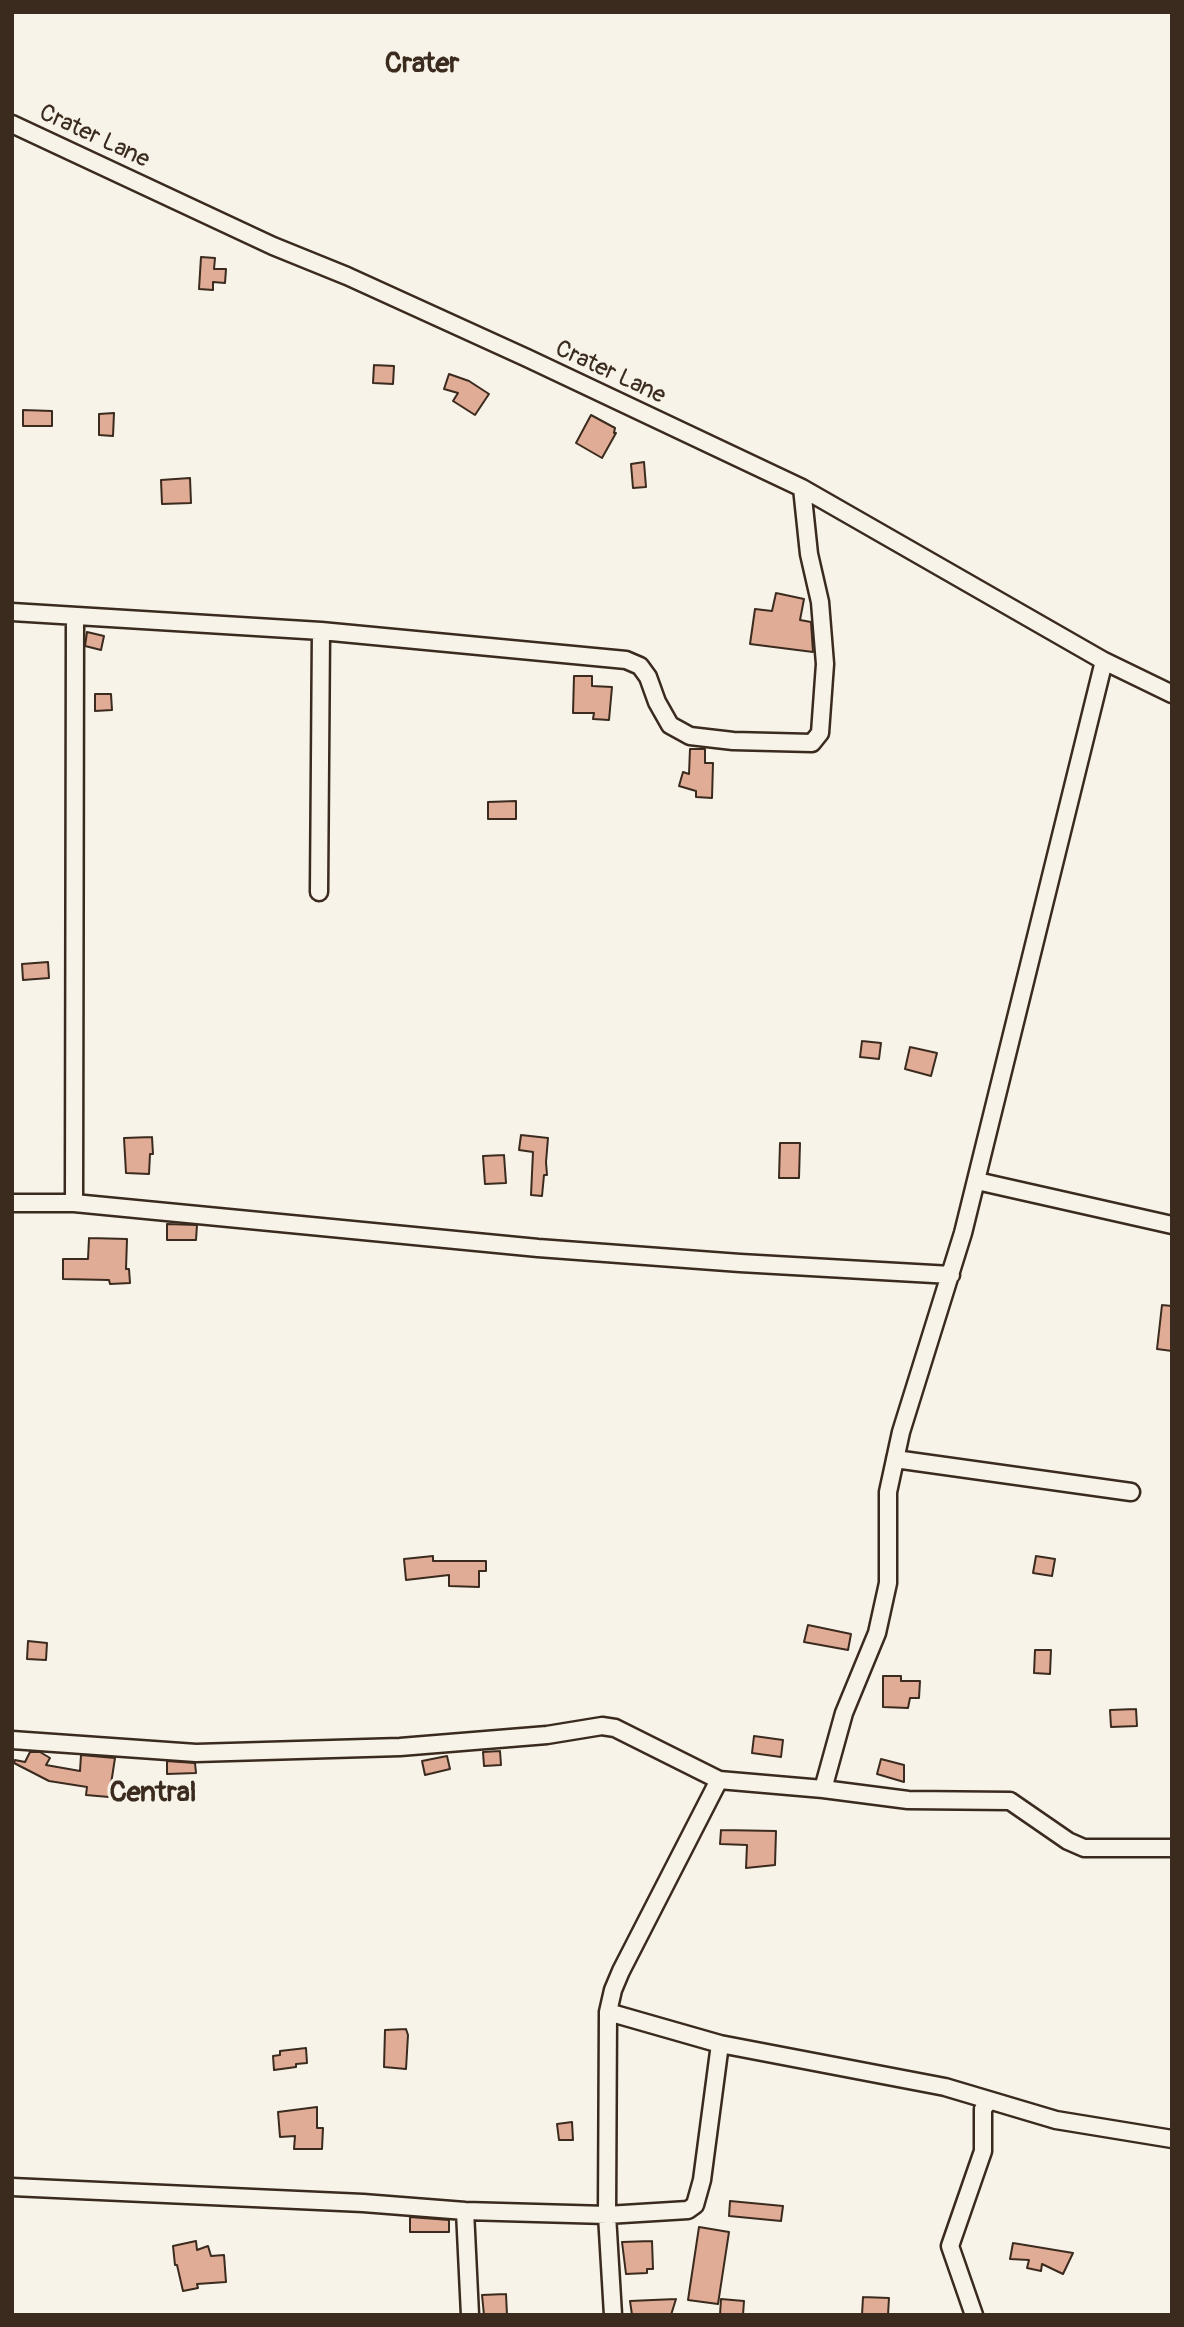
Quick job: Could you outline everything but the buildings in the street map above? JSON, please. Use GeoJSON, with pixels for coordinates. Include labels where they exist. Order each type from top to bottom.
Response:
{"type":"FeatureCollection","features":[{"type":"Feature","properties":{"kind":"street","name":"Crater Lane"},"geometry":{"type":"LineString","coordinates":[[12,124],[802,488],[1104,662],[1172,694]]}},
{"type":"Feature","properties":{"kind":"street"},"geometry":{"type":"LineString","coordinates":[[12,612],[321,631],[626,660],[640,666],[649,677],[657,702],[670,725],[690,736],[733,741],[812,743],[820,733],[825,664],[820,602],[809,554],[802,488]]}},
{"type":"Feature","properties":{"kind":"street"},"geometry":{"type":"LineString","coordinates":[[74,1203],[75,616]]}},
{"type":"Feature","properties":{"kind":"street"},"geometry":{"type":"LineString","coordinates":[[319,892],[321,631]]}},
{"type":"Feature","properties":{"kind":"street"},"geometry":{"type":"LineString","coordinates":[[823,1789],[844,1713],[877,1633],[888,1583],[888,1493],[901,1432],[951,1275],[977,1181],[1104,662]]}},
{"type":"Feature","properties":{"kind":"street"},"geometry":{"type":"LineString","coordinates":[[977,1181],[1172,1225]]}},
{"type":"Feature","properties":{"kind":"street"},"geometry":{"type":"LineString","coordinates":[[12,1203],[74,1203],[538,1248],[951,1275]]}},
{"type":"Feature","properties":{"kind":"street"},"geometry":{"type":"LineString","coordinates":[[895,1459],[1130,1492]]}},
{"type":"Feature","properties":{"kind":"street"},"geometry":{"type":"LineString","coordinates":[[12,1740],[196,1753],[400,1747],[547,1735],[602,1727],[615,1728],[719,1780],[908,1800],[1010,1801],[1068,1841],[1084,1848],[1172,1847]]}},
{"type":"Feature","properties":{"kind":"street"},"geometry":{"type":"LineString","coordinates":[[613,2315],[607,2215],[608,2012],[621,1971],[719,1780]]}},
{"type":"Feature","properties":{"kind":"street"},"geometry":{"type":"LineString","coordinates":[[608,2012],[720,2044],[945,2087],[1056,2120],[1172,2139]]}},
{"type":"Feature","properties":{"kind":"street"},"geometry":{"type":"LineString","coordinates":[[12,2187],[363,2203],[466,2211],[607,2215],[688,2210],[695,2205],[702,2180],[720,2044]]}},
{"type":"Feature","properties":{"kind":"street"},"geometry":{"type":"LineString","coordinates":[[974,2315],[950,2246],[983,2151],[983,2109],[989,2101]]}},
{"type":"Feature","properties":{"kind":"street"},"geometry":{"type":"LineString","coordinates":[[466,2211],[470,2315]]}},
{"type":"Feature","properties":{"kind":"district","name":"Crater"},"geometry":{"type":"Point","coordinates":[422,65]}},
{"type":"Feature","properties":{"kind":"district","name":"Central"},"geometry":{"type":"Point","coordinates":[153,1794]}}]}
